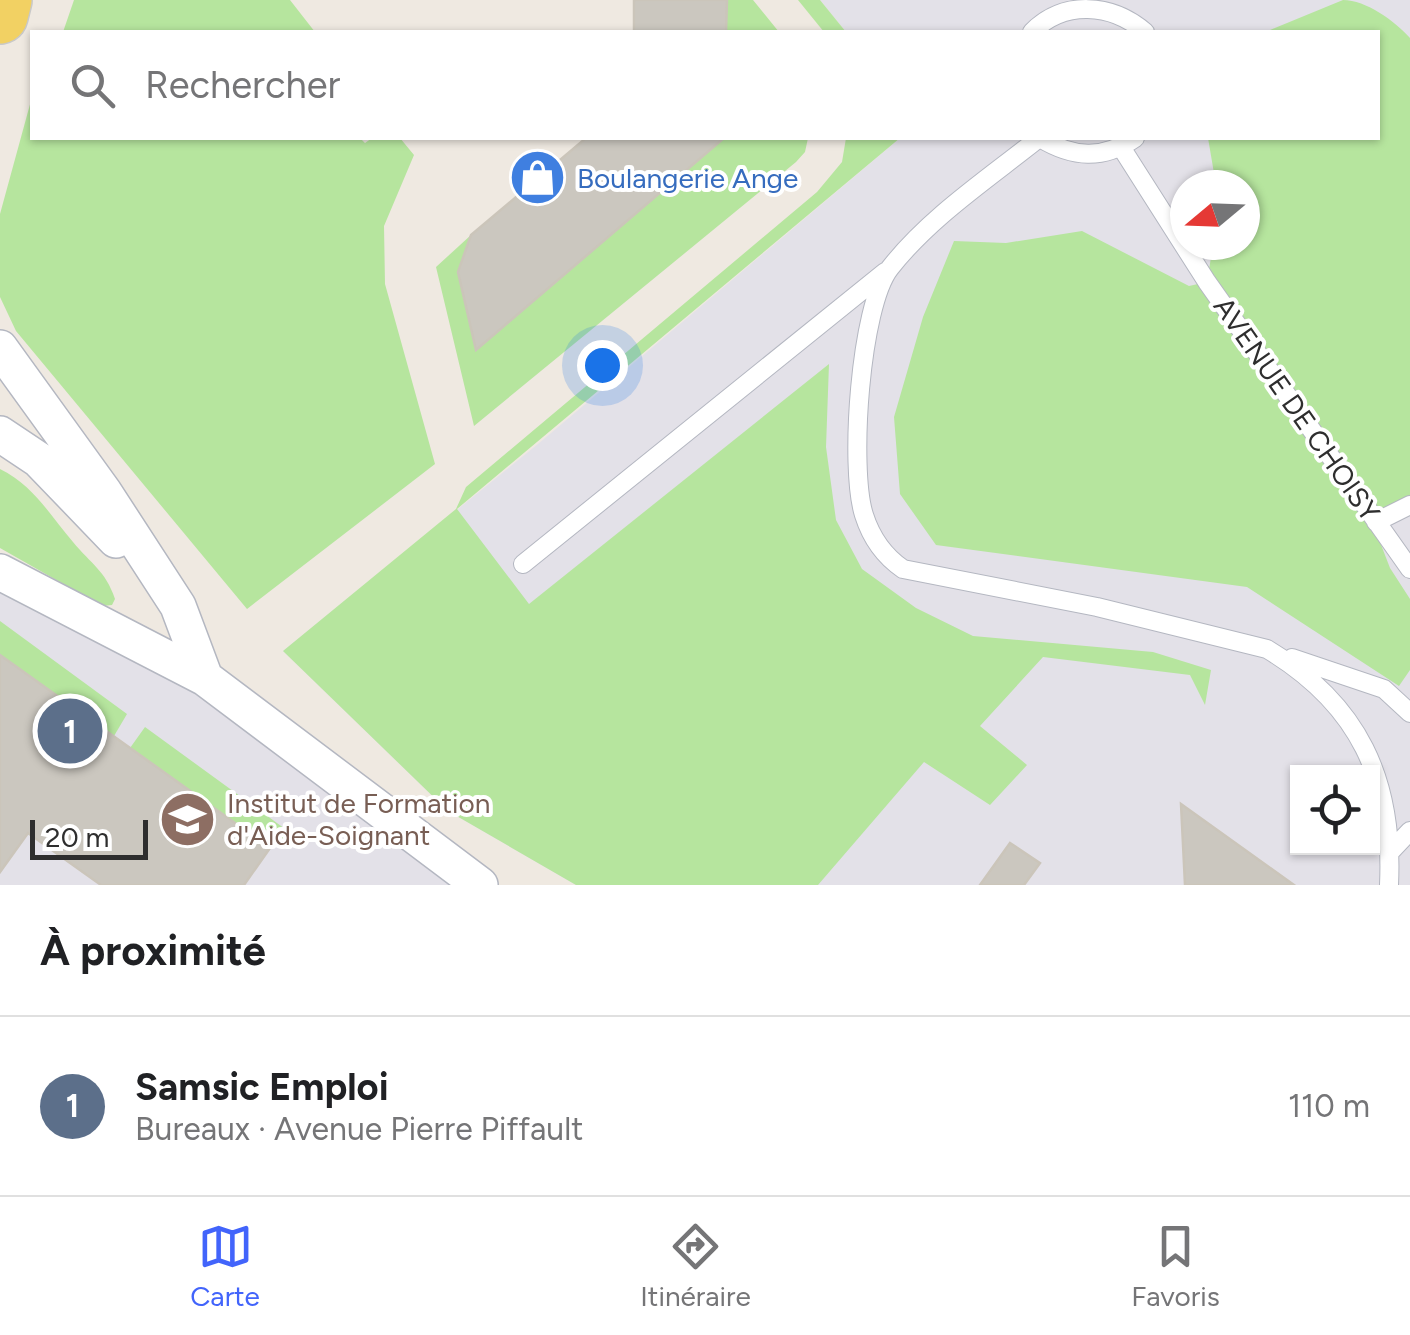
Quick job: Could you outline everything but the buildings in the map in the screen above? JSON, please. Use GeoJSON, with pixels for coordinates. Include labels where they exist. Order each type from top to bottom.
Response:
{"type":"FeatureCollection","features":[{"type":"Feature","properties":{"kind":"main road"},"geometry":{"type":"LineString","coordinates":[[0,16],[4,0]]}},
{"type":"Feature","properties":{"kind":"street"},"geometry":{"type":"LineString","coordinates":[[0,348],[104,492],[178,606],[205,678]]}},
{"type":"Feature","properties":{"kind":"street"},"geometry":{"type":"LineString","coordinates":[[0,434],[39,460],[178,606]]}},
{"type":"Feature","properties":{"kind":"street"},"geometry":{"type":"LineString","coordinates":[[11,578],[205,678],[480,885]]}},
{"type":"Feature","properties":{"kind":"lane"},"geometry":{"type":"LineString","coordinates":[[1035,30],[1056,13],[1079,6],[1104,7],[1126,16],[1143,30]]}},
{"type":"Feature","properties":{"kind":"lane"},"geometry":{"type":"LineString","coordinates":[[523,564],[890,268],[924,232],[1038,140]]}},
{"type":"Feature","properties":{"kind":"lane"},"geometry":{"type":"LineString","coordinates":[[1044,140],[1079,154],[1100,154],[1128,142]]}},
{"type":"Feature","properties":{"kind":"lane","name":"AVENUE DE CHOISY"},"geometry":{"type":"LineString","coordinates":[[1128,142],[1208,282],[1410,569]]}},
{"type":"Feature","properties":{"kind":"lane"},"geometry":{"type":"LineString","coordinates":[[890,268],[867,342],[856,433],[860,500],[885,554],[914,572],[1097,607],[1268,650],[1384,689],[1410,713]]}},
{"type":"Feature","properties":{"kind":"lane"},"geometry":{"type":"LineString","coordinates":[[1376,522],[1410,504]]}},
{"type":"Feature","properties":{"kind":"lane"},"geometry":{"type":"LineString","coordinates":[[1268,650],[1305,674],[1337,705],[1377,772],[1390,852],[1388,885]]}},
{"type":"Feature","properties":{"kind":"lane"},"geometry":{"type":"LineString","coordinates":[[1390,852],[1410,831]]}},
{"type":"Feature","properties":{"kind":"shaded area"},"geometry":{"type":"Polygon","coordinates":[[[820,0],[1410,0],[1410,885],[576,885],[448,811],[283,651],[538,444],[898,140],[1380,140],[1380,30],[844,30],[820,0]]]}},
{"type":"Feature","properties":{"kind":"shaded area"},"geometry":{"type":"Polygon","coordinates":[[[0,575],[175,663],[480,885],[0,885],[0,575]]]}},
{"type":"Feature","properties":{"kind":"green space"},"geometry":{"type":"Polygon","coordinates":[[[74,0],[290,0],[313,30],[64,30],[74,0]]]}},
{"type":"Feature","properties":{"kind":"green space"},"geometry":{"type":"Polygon","coordinates":[[[727,0],[753,0],[777,30],[726,30],[727,0]]]}},
{"type":"Feature","properties":{"kind":"green space"},"geometry":{"type":"Polygon","coordinates":[[[798,0],[820,0],[844,30],[822,30],[798,0]]]}},
{"type":"Feature","properties":{"kind":"green space"},"geometry":{"type":"Polygon","coordinates":[[[1343,0],[1380,13],[1410,38],[1410,505],[1373,524],[1390,568],[1410,599],[1410,670],[1399,686],[1247,587],[936,545],[900,494],[894,417],[923,317],[954,241],[1006,243],[1082,231],[1189,286],[1207,282],[1211,260],[1260,260],[1260,170],[1213,170],[1208,140],[1380,140],[1380,30],[1270,30],[1343,0]]]}},
{"type":"Feature","properties":{"kind":"green space"},"geometry":{"type":"Polygon","coordinates":[[[30,104],[30,140],[365,143],[402,140],[414,155],[384,226],[385,284],[435,464],[247,609],[16,331],[0,297],[0,214],[30,104]]]}},
{"type":"Feature","properties":{"kind":"green space"},"geometry":{"type":"Polygon","coordinates":[[[721,140],[808,140],[805,152],[796,162],[474,426],[436,267],[471,235],[458,272],[476,349],[721,140]]]}},
{"type":"Feature","properties":{"kind":"green space"},"geometry":{"type":"Polygon","coordinates":[[[846,140],[898,140],[457,509],[529,604],[829,364],[826,447],[836,520],[862,569],[916,608],[973,636],[1153,652],[1211,670],[1205,705],[1190,675],[1043,657],[980,726],[1027,765],[990,805],[924,762],[818,885],[576,885],[448,811],[283,651],[456,509],[466,487],[817,192],[842,162],[846,140]]]}},
{"type":"Feature","properties":{"kind":"green space"},"geometry":{"type":"Polygon","coordinates":[[[0,469],[32,492],[102,574],[115,599],[112,605],[102,606],[0,548],[0,469]]]}},
{"type":"Feature","properties":{"kind":"green space"},"geometry":{"type":"Polygon","coordinates":[[[0,621],[127,714],[114,736],[0,655],[0,621]]]}},
{"type":"Feature","properties":{"kind":"green space"},"geometry":{"type":"Polygon","coordinates":[[[145,727],[292,834],[286,841],[278,835],[270,848],[130,748],[145,727]]]}},
{"type":"Feature","properties":{"kind":"place","name":"Boulangerie Ange"},"geometry":{"type":"Point","coordinates":[538,178]}},
{"type":"Feature","properties":{"kind":"place","name":"Samsic Emploi"},"geometry":{"type":"Point","coordinates":[70,731]}},
{"type":"Feature","properties":{"kind":"place","name":"Institut de Formation d'Aide-Soignant"},"geometry":{"type":"Point","coordinates":[188,819]}}]}
